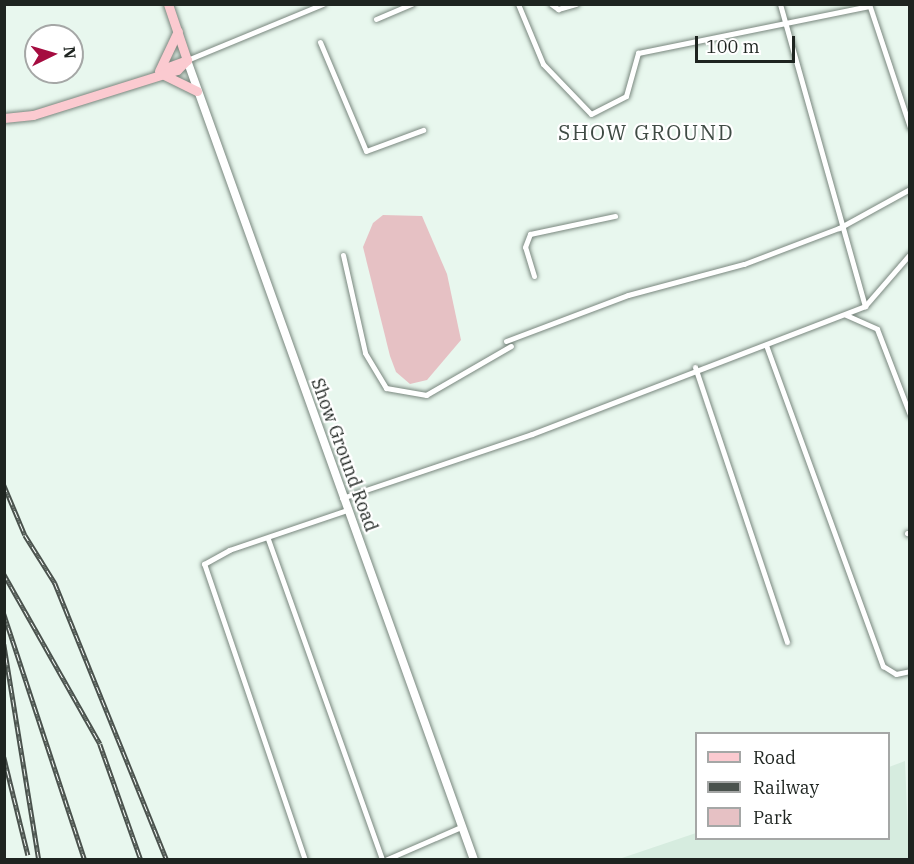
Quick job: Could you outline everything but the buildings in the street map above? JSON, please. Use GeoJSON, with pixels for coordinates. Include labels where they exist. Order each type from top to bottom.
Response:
{"type":"FeatureCollection","features":[{"type":"Feature","properties":{"kind":"main road"},"geometry":{"type":"LineString","coordinates":[[4,118],[33,115],[158,72],[177,70],[187,60],[168,4]]}},
{"type":"Feature","properties":{"kind":"main road"},"geometry":{"type":"LineString","coordinates":[[158,72],[178,31]]}},
{"type":"Feature","properties":{"kind":"main road","name":"Show Ground Road"},"geometry":{"type":"LineString","coordinates":[[187,60],[342,498],[474,860]]}},
{"type":"Feature","properties":{"kind":"main road"},"geometry":{"type":"LineString","coordinates":[[158,72],[197,91]]}},
{"type":"Feature","properties":{"kind":"street"},"geometry":{"type":"LineString","coordinates":[[187,60],[323,4]]}},
{"type":"Feature","properties":{"kind":"street"},"geometry":{"type":"LineString","coordinates":[[376,19],[412,4]]}},
{"type":"Feature","properties":{"kind":"street"},"geometry":{"type":"LineString","coordinates":[[518,4],[543,64],[591,114],[626,96],[638,53],[869,5],[909,127]]}},
{"type":"Feature","properties":{"kind":"street"},"geometry":{"type":"LineString","coordinates":[[552,4],[576,4]]}},
{"type":"Feature","properties":{"kind":"street"},"geometry":{"type":"LineString","coordinates":[[780,4],[839,228],[864,306]]}},
{"type":"Feature","properties":{"kind":"street"},"geometry":{"type":"LineString","coordinates":[[320,42],[366,152],[423,130]]}},
{"type":"Feature","properties":{"kind":"street"},"geometry":{"type":"LineString","coordinates":[[506,341],[628,295],[744,264],[839,228],[909,189]]}},
{"type":"Feature","properties":{"kind":"street"},"geometry":{"type":"LineString","coordinates":[[534,276],[525,247],[530,234],[615,216]]}},
{"type":"Feature","properties":{"kind":"street"},"geometry":{"type":"LineString","coordinates":[[342,498],[532,434],[696,368],[766,345],[864,306],[909,254]]}},
{"type":"Feature","properties":{"kind":"street"},"geometry":{"type":"LineString","coordinates":[[344,255],[365,353],[386,388],[426,395],[511,346]]}},
{"type":"Feature","properties":{"kind":"street"},"geometry":{"type":"LineString","coordinates":[[844,314],[877,329],[909,415]]}},
{"type":"Feature","properties":{"kind":"street"},"geometry":{"type":"LineString","coordinates":[[766,345],[883,666],[896,674],[909,671]]}},
{"type":"Feature","properties":{"kind":"street"},"geometry":{"type":"LineString","coordinates":[[696,368],[787,642]]}},
{"type":"Feature","properties":{"kind":"street"},"geometry":{"type":"LineString","coordinates":[[305,860],[204,567],[212,556],[268,539],[347,510]]}},
{"type":"Feature","properties":{"kind":"street"},"geometry":{"type":"LineString","coordinates":[[268,539],[383,860],[461,827]]}},
{"type":"Feature","properties":{"kind":"shaded area"},"geometry":{"type":"Polygon","coordinates":[[[905,761],[909,859],[619,859],[695,833],[695,840],[890,840],[890,767],[905,761]]]}},
{"type":"Feature","properties":{"kind":"green space"},"geometry":{"type":"Polygon","coordinates":[[[383,215],[422,216],[447,274],[461,340],[427,380],[410,384],[396,372],[390,356],[363,247],[373,223],[383,215]]]}},
{"type":"Feature","properties":{"kind":"railway"},"geometry":{"type":"LineString","coordinates":[[4,485],[25,535],[55,583],[167,860]]}},
{"type":"Feature","properties":{"kind":"railway"},"geometry":{"type":"LineString","coordinates":[[4,574],[100,744],[141,860]]}},
{"type":"Feature","properties":{"kind":"railway"},"geometry":{"type":"LineString","coordinates":[[4,614],[85,860]]}},
{"type":"Feature","properties":{"kind":"railway"},"geometry":{"type":"LineString","coordinates":[[4,644],[39,860]]}},
{"type":"Feature","properties":{"kind":"railway"},"geometry":{"type":"LineString","coordinates":[[4,757],[28,855]]}},
{"type":"Feature","properties":{"kind":"district","name":"SHOW GROUND"},"geometry":{"type":"Point","coordinates":[646,132]}}]}
